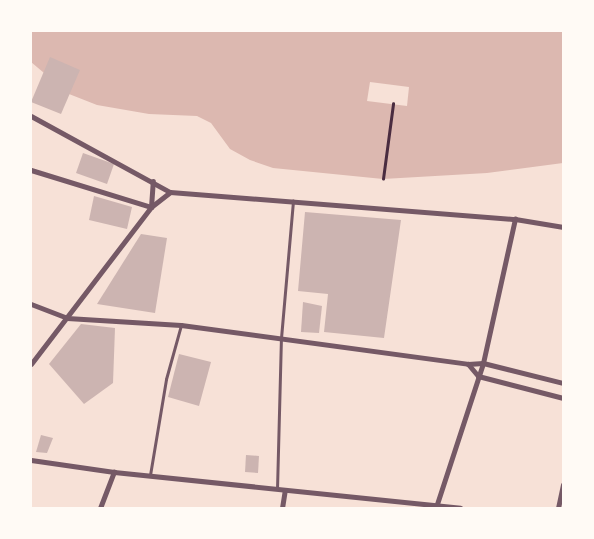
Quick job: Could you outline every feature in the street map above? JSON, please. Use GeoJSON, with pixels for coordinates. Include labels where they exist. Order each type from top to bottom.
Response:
{"type":"FeatureCollection","features":[{"type":"Feature","properties":{"kind":"street"},"geometry":{"type":"LineString","coordinates":[[31,116],[170,192],[515,219],[563,228]]}},
{"type":"Feature","properties":{"kind":"street"},"geometry":{"type":"LineString","coordinates":[[31,170],[151,207]]}},
{"type":"Feature","properties":{"kind":"street"},"geometry":{"type":"LineString","coordinates":[[151,207],[153,181]]}},
{"type":"Feature","properties":{"kind":"street"},"geometry":{"type":"LineString","coordinates":[[31,364],[151,207],[170,192]]}},
{"type":"Feature","properties":{"kind":"street"},"geometry":{"type":"LineString","coordinates":[[436,506],[483,364],[515,219]]}},
{"type":"Feature","properties":{"kind":"street"},"geometry":{"type":"LineString","coordinates":[[31,304],[67,318],[181,325],[468,364],[483,364],[563,383]]}},
{"type":"Feature","properties":{"kind":"street"},"geometry":{"type":"LineString","coordinates":[[468,364],[478,376],[563,398]]}},
{"type":"Feature","properties":{"kind":"street"},"geometry":{"type":"LineString","coordinates":[[31,460],[114,472],[460,508]]}},
{"type":"Feature","properties":{"kind":"street"},"geometry":{"type":"LineString","coordinates":[[100,508],[114,472]]}},
{"type":"Feature","properties":{"kind":"street"},"geometry":{"type":"LineString","coordinates":[[558,508],[563,485]]}},
{"type":"Feature","properties":{"kind":"street"},"geometry":{"type":"LineString","coordinates":[[282,508],[285,490]]}},
{"type":"Feature","properties":{"kind":"lane"},"geometry":{"type":"LineString","coordinates":[[277,490],[281,338],[293,201]]}},
{"type":"Feature","properties":{"kind":"lane"},"geometry":{"type":"LineString","coordinates":[[150,475],[166,379],[181,325]]}},
{"type":"Feature","properties":{"kind":"path"},"geometry":{"type":"LineString","coordinates":[[383,179],[394,104]]}},
{"type":"Feature","properties":{"kind":"shaded area"},"geometry":{"type":"Polygon","coordinates":[[[31,31],[563,31],[563,163],[487,173],[383,179],[273,168],[250,160],[230,149],[211,123],[197,116],[149,114],[97,105],[69,94],[31,62],[31,31]]]}},
{"type":"Feature","properties":{"kind":"pier"},"geometry":{"type":"Polygon","coordinates":[[[370,82],[409,87],[407,106],[367,101],[370,82]]]}},
{"type":"Feature","properties":{"kind":"building"},"geometry":{"type":"Polygon","coordinates":[[[50,57],[80,70],[61,114],[31,102],[50,57]]]}},
{"type":"Feature","properties":{"kind":"building"},"geometry":{"type":"Polygon","coordinates":[[[83,153],[114,164],[107,184],[76,173],[83,153]]]}},
{"type":"Feature","properties":{"kind":"building"},"geometry":{"type":"Polygon","coordinates":[[[94,196],[132,207],[127,229],[89,220],[94,196]]]}},
{"type":"Feature","properties":{"kind":"building"},"geometry":{"type":"Polygon","coordinates":[[[305,212],[401,220],[384,338],[324,332],[328,294],[298,291],[305,212]]]}},
{"type":"Feature","properties":{"kind":"building"},"geometry":{"type":"Polygon","coordinates":[[[141,234],[167,238],[155,313],[97,304],[141,234]]]}},
{"type":"Feature","properties":{"kind":"building"},"geometry":{"type":"Polygon","coordinates":[[[303,302],[322,306],[319,333],[301,332],[303,302]]]}},
{"type":"Feature","properties":{"kind":"building"},"geometry":{"type":"Polygon","coordinates":[[[81,324],[115,328],[113,383],[84,404],[49,364],[81,324]]]}},
{"type":"Feature","properties":{"kind":"building"},"geometry":{"type":"Polygon","coordinates":[[[179,354],[211,362],[199,406],[168,397],[179,354]]]}},
{"type":"Feature","properties":{"kind":"building"},"geometry":{"type":"Polygon","coordinates":[[[41,435],[53,438],[47,453],[36,452],[41,435]]]}},
{"type":"Feature","properties":{"kind":"building"},"geometry":{"type":"Polygon","coordinates":[[[246,455],[259,456],[258,473],[245,472],[246,455]]]}}]}
